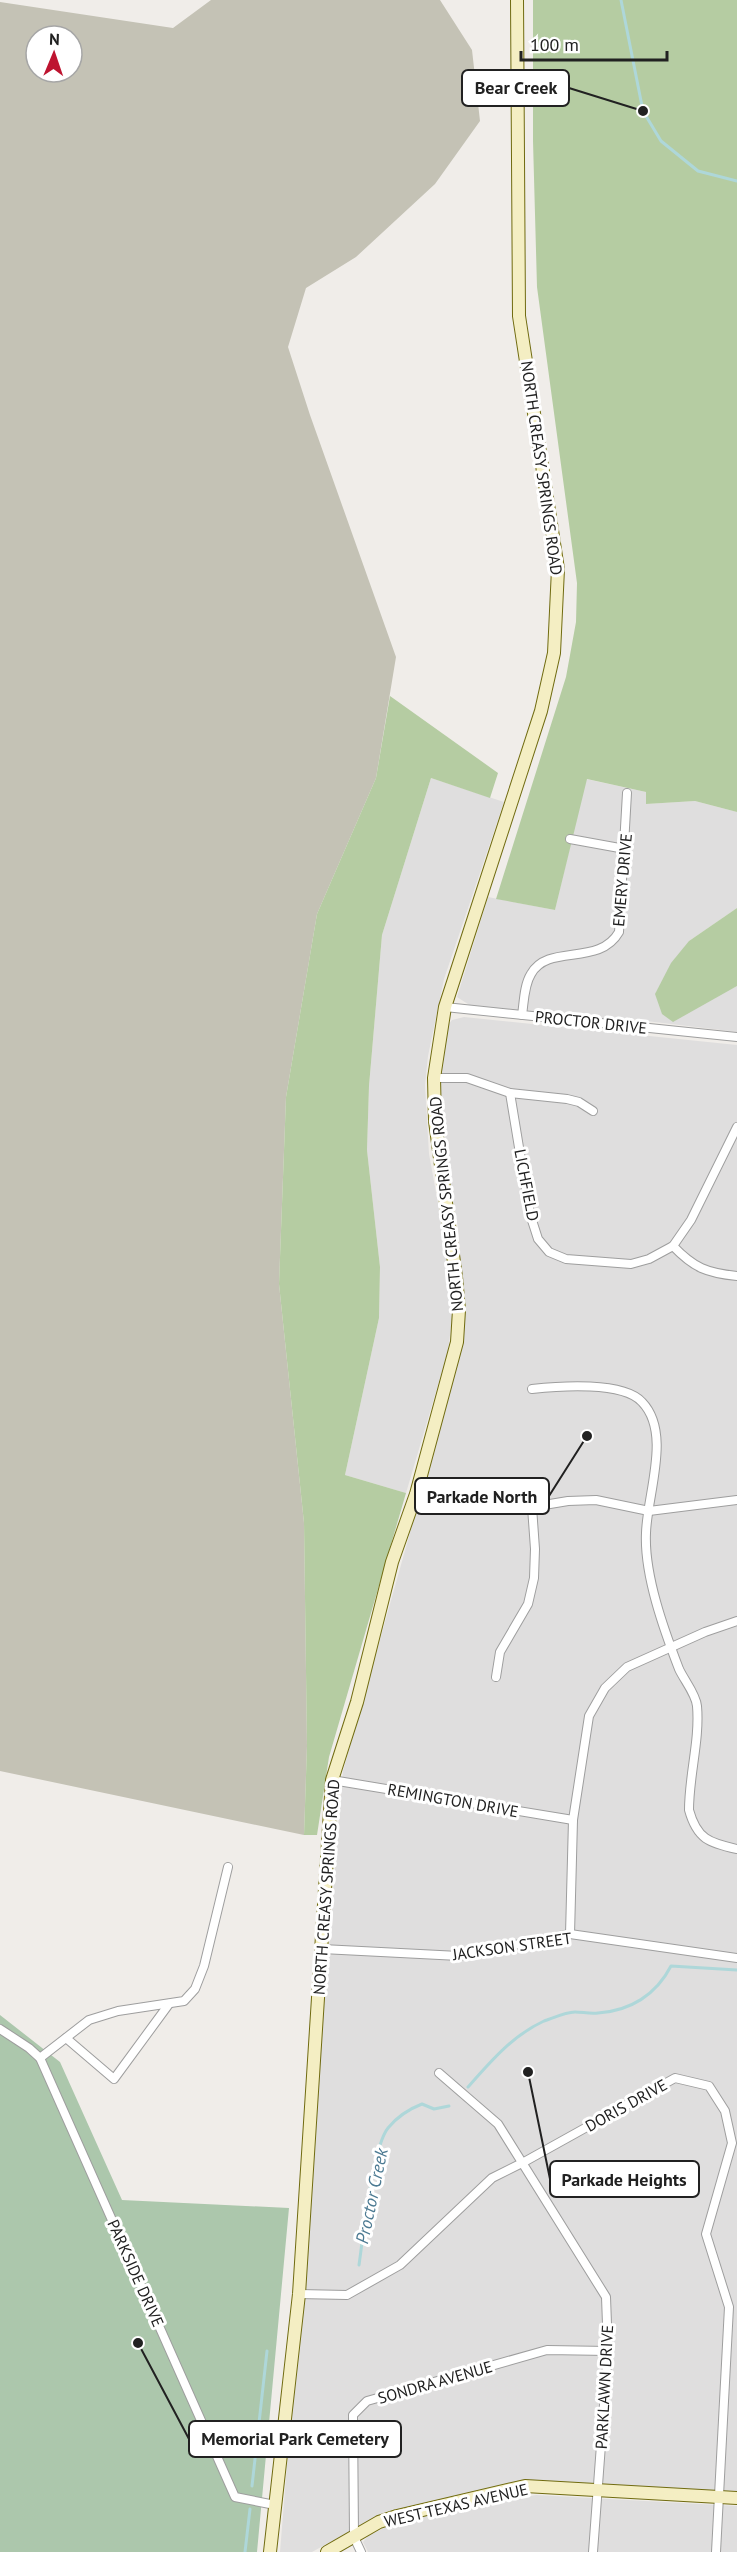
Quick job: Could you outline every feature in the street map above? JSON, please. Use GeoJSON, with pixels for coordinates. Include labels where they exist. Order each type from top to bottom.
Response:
{"type":"FeatureCollection","features":[{"type":"Feature","properties":{"kind":"street","name":"NORTH CREASY SPRINGS ROAD"},"geometry":{"type":"LineString","coordinates":[[270,2552],[299,2294],[332,1780],[357,1702],[392,1562],[416,1494],[457,1342],[459,1310],[435,1121],[434,1078],[445,1006],[541,711],[554,653],[558,614],[558,569],[519,316],[517,0]]}},
{"type":"Feature","properties":{"kind":"street","name":"EMERY DRIVE"},"geometry":{"type":"LineString","coordinates":[[522,1015],[528,980],[537,966],[547,960],[607,947],[614,940],[621,921],[627,793]]}},
{"type":"Feature","properties":{"kind":"street"},"geometry":{"type":"LineString","coordinates":[[570,839],[625,849]]}},
{"type":"Feature","properties":{"kind":"street","name":"PROCTOR DRIVE"},"geometry":{"type":"LineString","coordinates":[[445,1006],[737,1038]]}},
{"type":"Feature","properties":{"kind":"street"},"geometry":{"type":"LineString","coordinates":[[434,1078],[467,1078],[510,1093],[579,1102],[593,1111]]}},
{"type":"Feature","properties":{"kind":"street","name":"LICHFIELD"},"geometry":{"type":"LineString","coordinates":[[510,1093],[530,1214],[538,1239],[549,1252],[566,1259],[617,1264],[649,1259],[673,1246]]}},
{"type":"Feature","properties":{"kind":"street"},"geometry":{"type":"LineString","coordinates":[[737,1127],[691,1220],[673,1246],[688,1261],[702,1270],[737,1276]]}},
{"type":"Feature","properties":{"kind":"street"},"geometry":{"type":"LineString","coordinates":[[532,1389],[572,1384],[628,1392],[641,1400],[657,1428],[646,1534],[649,1566],[670,1647],[684,1681],[697,1703],[689,1810],[698,1832],[706,1839],[718,1845],[737,1849]]}},
{"type":"Feature","properties":{"kind":"street"},"geometry":{"type":"LineString","coordinates":[[416,1494],[480,1510],[596,1500],[649,1511],[737,1500]]}},
{"type":"Feature","properties":{"kind":"street"},"geometry":{"type":"LineString","coordinates":[[496,1677],[500,1652],[528,1604],[534,1578],[536,1549],[532,1507]]}},
{"type":"Feature","properties":{"kind":"street"},"geometry":{"type":"LineString","coordinates":[[570,1934],[573,1820],[589,1716],[605,1688],[627,1667],[670,1647],[737,1621]]}},
{"type":"Feature","properties":{"kind":"street","name":"REMINGTON DRIVE"},"geometry":{"type":"LineString","coordinates":[[332,1780],[573,1820]]}},
{"type":"Feature","properties":{"kind":"street"},"geometry":{"type":"LineString","coordinates":[[40,2058],[89,2020],[118,2011],[184,2001],[195,1989],[204,1966],[228,1867]]}},
{"type":"Feature","properties":{"kind":"street","name":"JACKSON STREET"},"geometry":{"type":"LineString","coordinates":[[322,1949],[459,1956],[570,1934],[737,1958]]}},
{"type":"Feature","properties":{"kind":"street"},"geometry":{"type":"LineString","coordinates":[[66,2038],[114,2079],[169,2004]]}},
{"type":"Feature","properties":{"kind":"street","name":"PARKSIDE DRIVE"},"geometry":{"type":"LineString","coordinates":[[0,2029],[40,2058],[236,2497],[275,2505]]}},
{"type":"Feature","properties":{"kind":"street","name":"PARKLAWN DRIVE"},"geometry":{"type":"LineString","coordinates":[[439,2073],[498,2124],[524,2162],[606,2297],[608,2351],[593,2552]]}},
{"type":"Feature","properties":{"kind":"street","name":"DORIS DRIVE"},"geometry":{"type":"LineString","coordinates":[[299,2294],[348,2295],[400,2265],[492,2178],[675,2078],[709,2086],[725,2111],[732,2143],[706,2234],[729,2307],[716,2552]]}},
{"type":"Feature","properties":{"kind":"street","name":"SONDRA AVENUE"},"geometry":{"type":"LineString","coordinates":[[354,2537],[353,2415],[367,2401],[547,2350],[608,2351]]}},
{"type":"Feature","properties":{"kind":"street","name":"WEST TEXAS AVENUE"},"geometry":{"type":"LineString","coordinates":[[327,2552],[379,2522],[397,2516],[525,2486],[737,2498]]}},
{"type":"Feature","properties":{"kind":"street"},"geometry":{"type":"LineString","coordinates":[[354,2537],[362,2552]]}},
{"type":"Feature","properties":{"kind":"shaded area"},"geometry":{"type":"Polygon","coordinates":[[[211,0],[440,0],[472,50],[480,121],[435,184],[356,257],[306,288],[288,347],[396,657],[376,778],[317,914],[286,1097],[279,1284],[304,1523],[307,1746],[304,1835],[0,1771],[0,2],[173,28],[211,0]]]}},
{"type":"Feature","properties":{"kind":"shaded area"},"geometry":{"type":"Polygon","coordinates":[[[431,778],[504,802],[444,979],[428,1056],[425,1085],[429,1154],[448,1258],[452,1319],[448,1351],[406,1493],[345,1475],[379,1318],[380,1267],[367,1150],[369,1086],[382,935],[431,778]]]}},
{"type":"Feature","properties":{"kind":"shaded area"},"geometry":{"type":"Polygon","coordinates":[[[586,779],[646,792],[646,804],[695,801],[737,812],[737,908],[689,941],[731,989],[737,986],[737,1032],[630,1019],[629,1024],[471,1006],[457,997],[488,897],[555,910],[586,779]]]}},
{"type":"Feature","properties":{"kind":"shaded area"},"geometry":{"type":"Polygon","coordinates":[[[464,1017],[737,1045],[737,2492],[523,2482],[385,2512],[312,2552],[280,2552],[343,1771],[417,1508],[464,1310],[458,1228],[444,1150],[440,1098],[441,1064],[448,1025],[452,1020],[464,1017]]]}},
{"type":"Feature","properties":{"kind":"shaded area"},"geometry":{"type":"Polygon","coordinates":[[[536,2495],[737,2506],[737,2552],[368,2552],[363,2542],[368,2536],[396,2522],[536,2495]]]}},
{"type":"Feature","properties":{"kind":"green space"},"geometry":{"type":"Polygon","coordinates":[[[533,0],[737,0],[737,812],[695,801],[646,804],[646,792],[587,779],[555,910],[496,899],[566,677],[576,622],[577,583],[537,287],[533,141],[533,0]]]}},
{"type":"Feature","properties":{"kind":"green space"},"geometry":{"type":"Polygon","coordinates":[[[390,696],[498,773],[490,798],[431,778],[382,935],[369,1086],[367,1150],[380,1267],[379,1318],[345,1475],[406,1493],[329,1757],[317,1835],[304,1835],[307,1746],[304,1523],[279,1284],[286,1097],[317,914],[376,778],[390,696]]]}},
{"type":"Feature","properties":{"kind":"green space"},"geometry":{"type":"Polygon","coordinates":[[[737,908],[737,986],[673,1022],[662,1014],[655,994],[671,963],[689,941],[737,908]]]}},
{"type":"Feature","properties":{"kind":"green space"},"geometry":{"type":"Polygon","coordinates":[[[0,2015],[60,2062],[122,2200],[289,2208],[257,2552],[0,2552],[0,2015]]]}},
{"type":"Feature","properties":{"kind":"waterway"},"geometry":{"type":"LineString","coordinates":[[621,0],[643,111],[661,141],[698,171],[737,181]]}},
{"type":"Feature","properties":{"kind":"waterway","name":"Proctor Creek"},"geometry":{"type":"LineString","coordinates":[[468,2087],[512,2041],[544,2021],[571,2012],[610,2012],[631,2005],[650,1993],[671,1966],[737,1970]]}},
{"type":"Feature","properties":{"kind":"waterway","name":"Proctor Creek"},"geometry":{"type":"LineString","coordinates":[[359,2265],[373,2172],[388,2128],[395,2120],[422,2104],[434,2109],[449,2106]]}},
{"type":"Feature","properties":{"kind":"waterway","name":"Proctor Creek"},"geometry":{"type":"LineString","coordinates":[[252,2486],[267,2351]]}},
{"type":"Feature","properties":{"kind":"waterway","name":"Proctor Creek"},"geometry":{"type":"LineString","coordinates":[[245,2552],[250,2509]]}},
{"type":"Feature","properties":{"kind":"place","name":"Bear Creek"},"geometry":{"type":"Point","coordinates":[643,111]}},
{"type":"Feature","properties":{"kind":"place","name":"Parkade North"},"geometry":{"type":"Point","coordinates":[587,1436]}},
{"type":"Feature","properties":{"kind":"place","name":"Parkade Heights"},"geometry":{"type":"Point","coordinates":[528,2072]}},
{"type":"Feature","properties":{"kind":"place","name":"Memorial Park Cemetery"},"geometry":{"type":"Point","coordinates":[138,2343]}}]}
